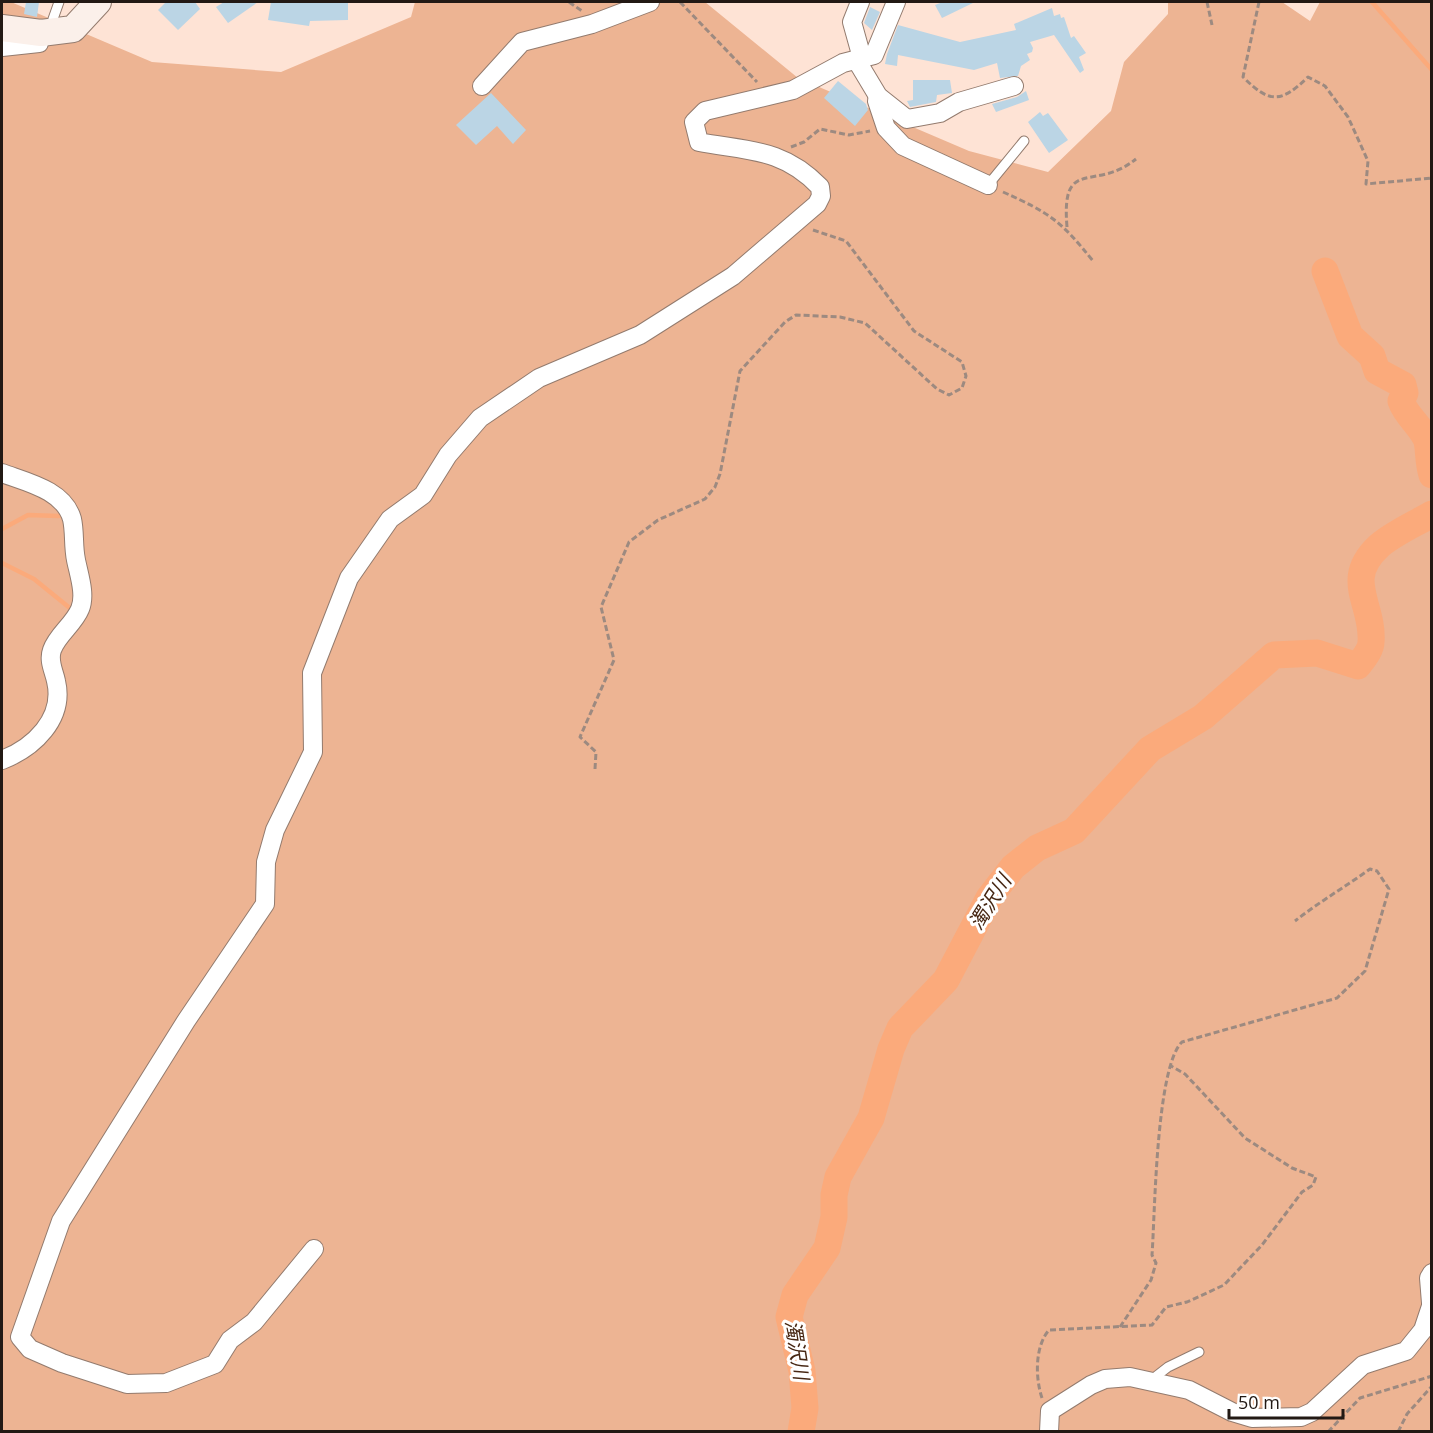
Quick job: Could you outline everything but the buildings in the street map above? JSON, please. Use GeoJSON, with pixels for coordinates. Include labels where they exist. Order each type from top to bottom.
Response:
{"type":"FeatureCollection","features":[{"type":"Feature","properties":{"kind":"street"},"geometry":{"type":"LineString","coordinates":[[2,28],[48,33],[73,29],[98,2]]}},
{"type":"Feature","properties":{"kind":"street"},"geometry":{"type":"LineString","coordinates":[[482,86],[522,42],[592,24],[650,2]]}},
{"type":"Feature","properties":{"kind":"street"},"geometry":{"type":"LineString","coordinates":[[860,2],[852,22],[860,59],[878,96],[907,119],[940,113],[959,102],[1014,86]]}},
{"type":"Feature","properties":{"kind":"street"},"geometry":{"type":"LineString","coordinates":[[314,1249],[254,1322],[230,1340],[214,1364],[166,1383],[127,1384],[62,1363],[30,1349],[20,1337],[61,1221],[180,1030],[265,904],[266,862],[275,830],[313,752],[312,673],[349,578],[390,519],[423,495],[448,455],[480,418],[539,378],[640,335],[733,276],[817,204],[821,196],[820,187],[799,169],[776,156],[753,149],[699,142],[694,122],[705,111],[793,90],[843,63],[874,55],[896,2]]}},
{"type":"Feature","properties":{"kind":"street"},"geometry":{"type":"LineString","coordinates":[[2,47],[39,43],[48,33]]}},
{"type":"Feature","properties":{"kind":"street"},"geometry":{"type":"LineString","coordinates":[[878,96],[877,101],[886,128],[903,146],[988,185]]}},
{"type":"Feature","properties":{"kind":"street"},"geometry":{"type":"LineString","coordinates":[[2,473],[53,494],[65,504],[72,518],[84,599],[75,619],[52,650],[51,668],[57,682],[53,720],[19,753],[2,760]]}},
{"type":"Feature","properties":{"kind":"street"},"geometry":{"type":"LineString","coordinates":[[1049,1424],[1050,1411],[1091,1385],[1104,1379],[1130,1377],[1189,1390],[1232,1412],[1252,1418],[1301,1417],[1312,1412],[1363,1365],[1406,1351],[1423,1330],[1431,1303],[1429,1278],[1431,1273]]}},
{"type":"Feature","properties":{"kind":"lane"},"geometry":{"type":"LineString","coordinates":[[48,33],[60,2]]}},
{"type":"Feature","properties":{"kind":"lane"},"geometry":{"type":"LineString","coordinates":[[988,185],[1024,141]]}},
{"type":"Feature","properties":{"kind":"lane"},"geometry":{"type":"LineString","coordinates":[[1149,1381],[1168,1367],[1199,1352]]}},
{"type":"Feature","properties":{"kind":"path"},"geometry":{"type":"LineString","coordinates":[[680,2],[757,82],[782,93]]}},
{"type":"Feature","properties":{"kind":"path"},"geometry":{"type":"LineString","coordinates":[[1207,2],[1212,25]]}},
{"type":"Feature","properties":{"kind":"path"},"geometry":{"type":"LineString","coordinates":[[1259,2],[1243,77],[1260,93],[1281,98],[1290,94],[1308,77],[1325,86],[1348,117],[1368,162],[1366,184],[1431,178]]}},
{"type":"Feature","properties":{"kind":"path"},"geometry":{"type":"LineString","coordinates":[[776,156],[804,142],[820,129],[849,135],[868,133],[885,123]]}},
{"type":"Feature","properties":{"kind":"path"},"geometry":{"type":"LineString","coordinates":[[1067,228],[1065,201],[1068,189],[1076,181],[1102,177],[1121,170],[1136,159]]}},
{"type":"Feature","properties":{"kind":"path"},"geometry":{"type":"LineString","coordinates":[[988,185],[1044,210],[1067,228],[1093,261]]}},
{"type":"Feature","properties":{"kind":"path"},"geometry":{"type":"LineString","coordinates":[[595,769],[596,752],[580,737],[614,660],[601,607],[629,542],[658,520],[705,499],[715,488],[720,474],[740,371],[785,322],[796,315],[840,317],[865,323],[937,389],[949,395],[962,388],[966,376],[962,362],[914,331],[846,241],[794,224]]}},
{"type":"Feature","properties":{"kind":"path"},"geometry":{"type":"LineString","coordinates":[[1120,1328],[1151,1280],[1156,1263],[1152,1255],[1162,1102],[1174,1052],[1182,1042],[1337,998],[1365,970],[1389,889],[1377,871],[1370,870],[1295,921]]}},
{"type":"Feature","properties":{"kind":"path"},"geometry":{"type":"LineString","coordinates":[[1049,1424],[1037,1386],[1040,1340],[1049,1330],[1152,1325],[1166,1307],[1187,1302],[1224,1285],[1262,1245],[1302,1192],[1313,1185],[1316,1177],[1292,1168],[1245,1138],[1185,1074],[1171,1066]]}},
{"type":"Feature","properties":{"kind":"path"},"geometry":{"type":"LineString","coordinates":[[1328,1431],[1360,1398],[1431,1376]]}},
{"type":"Feature","properties":{"kind":"path"},"geometry":{"type":"LineString","coordinates":[[1398,1431],[1407,1414],[1431,1386]]}},
{"type":"Feature","properties":{"kind":"shaded area"},"geometry":{"type":"Polygon","coordinates":[[[2,2],[11,2],[152,62],[281,72],[411,17],[415,2],[705,2],[798,78],[969,151],[1048,172],[1111,111],[1124,62],[1168,14],[1168,2],[1282,2],[1310,21],[1320,2],[1431,2],[1431,1431],[2,1432],[2,2]]]}},
{"type":"Feature","properties":{"kind":"shaded area"},"geometry":{"type":"Polygon","coordinates":[[[1431,509],[1431,520],[1383,547],[1380,542],[1431,509]]]}},
{"type":"Feature","properties":{"kind":"waterway"},"geometry":{"type":"LineString","coordinates":[[1372,2],[1432,70]]}},
{"type":"Feature","properties":{"kind":"waterway"},"geometry":{"type":"LineString","coordinates":[[1325,271],[1350,336],[1372,356],[1377,371],[1403,385],[1405,393],[1401,401],[1406,412],[1422,431],[1427,441],[1432,475]]}},
{"type":"Feature","properties":{"kind":"waterway","name":"濁沢川"},"geometry":{"type":"LineString","coordinates":[[801,1432],[805,1408],[802,1371],[789,1317],[795,1295],[827,1248],[834,1217],[834,1195],[838,1177],[871,1118],[891,1049],[900,1028],[946,980],[989,898],[1013,867],[1037,848],[1074,831],[1150,749],[1203,717],[1274,655],[1317,653],[1358,666],[1371,645],[1371,628],[1361,581],[1368,558],[1385,541],[1432,514]]}},
{"type":"Feature","properties":{"kind":"waterway"},"geometry":{"type":"LineString","coordinates":[[2,529],[28,515],[59,516]]}},
{"type":"Feature","properties":{"kind":"waterway"},"geometry":{"type":"LineString","coordinates":[[2,563],[34,579],[71,609]]}}]}
